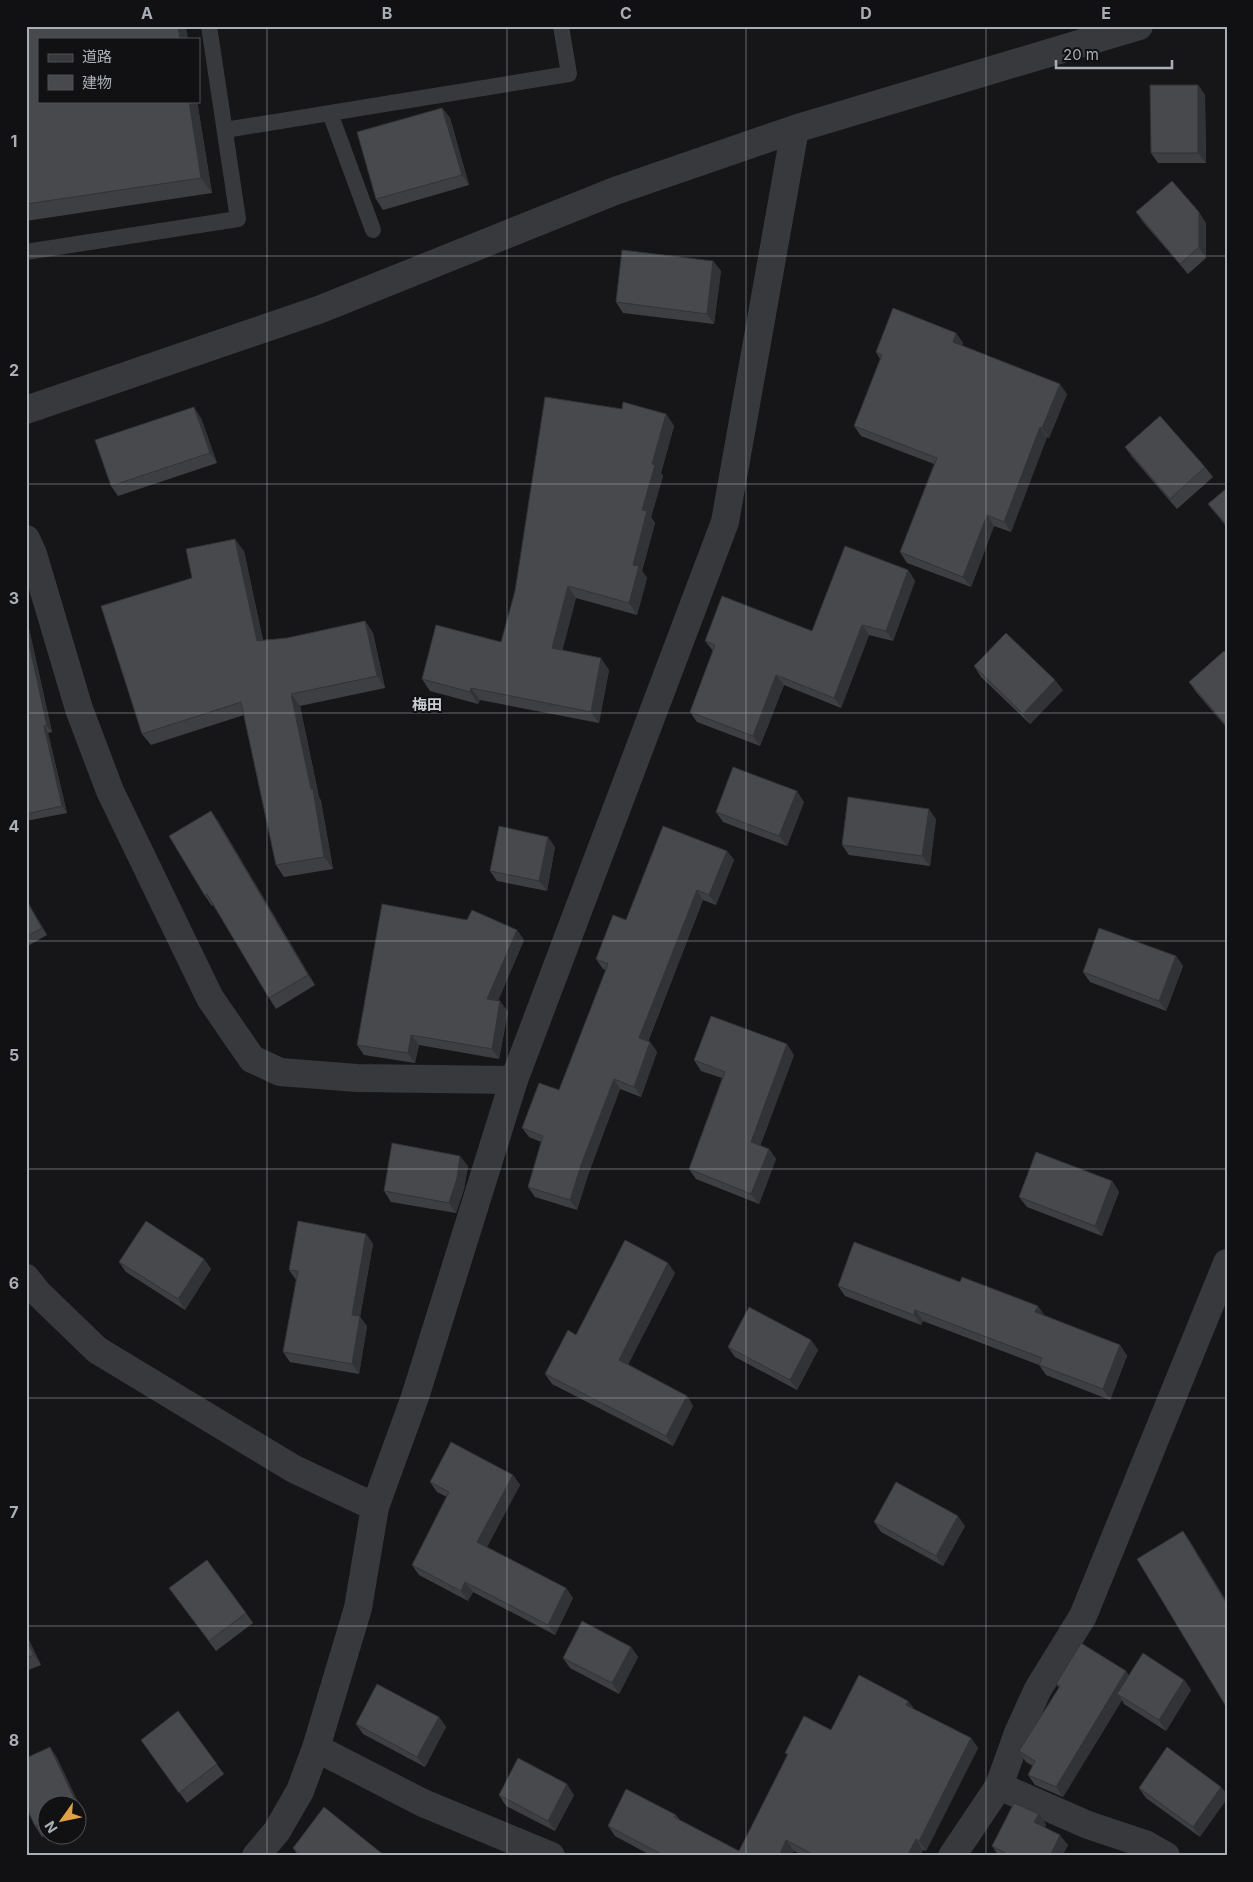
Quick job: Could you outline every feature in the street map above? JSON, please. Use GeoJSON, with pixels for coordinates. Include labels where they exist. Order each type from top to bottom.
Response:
{"type":"FeatureCollection","features":[{"type":"Feature","properties":{"kind":"street"},"geometry":{"type":"LineString","coordinates":[[26,410],[321,309],[615,191],[795,129],[1138,26]]}},
{"type":"Feature","properties":{"kind":"street"},"geometry":{"type":"LineString","coordinates":[[256,1856],[277,1831],[300,1791],[316,1748],[358,1608],[375,1507],[415,1397],[514,1080],[725,522],[795,129]]}},
{"type":"Feature","properties":{"kind":"street"},"geometry":{"type":"LineString","coordinates":[[26,540],[33,554],[78,709],[110,791],[210,998],[252,1059],[280,1072],[356,1078],[514,1080]]}},
{"type":"Feature","properties":{"kind":"street"},"geometry":{"type":"LineString","coordinates":[[952,1856],[999,1786],[1018,1733],[1038,1689],[1083,1616],[1227,1263]]}},
{"type":"Feature","properties":{"kind":"street"},"geometry":{"type":"LineString","coordinates":[[26,1278],[38,1293],[97,1350],[294,1469],[375,1507]]}},
{"type":"Feature","properties":{"kind":"street"},"geometry":{"type":"LineString","coordinates":[[316,1748],[423,1803],[551,1856]]}},
{"type":"Feature","properties":{"kind":"street"},"geometry":{"type":"LineString","coordinates":[[999,1786],[1088,1825],[1146,1844],[1166,1856]]}},
{"type":"Feature","properties":{"kind":"lane"},"geometry":{"type":"LineString","coordinates":[[26,252],[238,219],[209,26]]}},
{"type":"Feature","properties":{"kind":"lane"},"geometry":{"type":"LineString","coordinates":[[225,130],[569,74],[561,26]]}},
{"type":"Feature","properties":{"kind":"lane"},"geometry":{"type":"LineString","coordinates":[[330,113],[373,230]]}},
{"type":"Feature","properties":{"kind":"building"},"geometry":{"type":"Polygon","coordinates":[[[26,26],[178,26],[180,38],[38,38],[38,102],[189,102],[201,178],[26,204],[26,26]]]}},
{"type":"Feature","properties":{"kind":"building"},"geometry":{"type":"Polygon","coordinates":[[[1150,85],[1198,85],[1198,153],[1151,153],[1150,85]]]}},
{"type":"Feature","properties":{"kind":"building"},"geometry":{"type":"Polygon","coordinates":[[[442,108],[462,175],[376,199],[357,132],[442,108]]]}},
{"type":"Feature","properties":{"kind":"building"},"geometry":{"type":"Polygon","coordinates":[[[1172,181],[1199,212],[1199,247],[1180,264],[1136,212],[1172,181]]]}},
{"type":"Feature","properties":{"kind":"building"},"geometry":{"type":"Polygon","coordinates":[[[622,250],[713,261],[707,314],[616,302],[622,250]]]}},
{"type":"Feature","properties":{"kind":"building"},"geometry":{"type":"Polygon","coordinates":[[[893,308],[956,333],[953,342],[1060,384],[1042,428],[1040,427],[1004,522],[987,515],[963,577],[900,552],[937,458],[854,426],[882,355],[876,352],[893,308]]]}},
{"type":"Feature","properties":{"kind":"building"},"geometry":{"type":"Polygon","coordinates":[[[545,397],[622,409],[623,402],[666,414],[652,464],[655,465],[642,510],[647,511],[633,565],[639,566],[629,603],[568,586],[552,648],[601,658],[591,712],[471,688],[470,692],[422,679],[436,625],[501,642],[515,591],[545,397]]]}},
{"type":"Feature","properties":{"kind":"building"},"geometry":{"type":"Polygon","coordinates":[[[194,407],[210,453],[111,486],[95,440],[194,407]]]}},
{"type":"Feature","properties":{"kind":"building"},"geometry":{"type":"Polygon","coordinates":[[[1160,416],[1205,467],[1170,499],[1125,447],[1160,416]]]}},
{"type":"Feature","properties":{"kind":"building"},"geometry":{"type":"Polygon","coordinates":[[[1227,488],[1227,525],[1208,504],[1227,488]]]}},
{"type":"Feature","properties":{"kind":"building"},"geometry":{"type":"Polygon","coordinates":[[[235,539],[257,641],[287,638],[365,621],[377,676],[291,694],[311,789],[313,789],[324,857],[276,865],[241,702],[142,734],[101,606],[192,578],[186,549],[235,539]]]}},
{"type":"Feature","properties":{"kind":"building"},"geometry":{"type":"Polygon","coordinates":[[[845,546],[908,570],[886,631],[862,625],[834,698],[776,675],[753,736],[690,712],[715,645],[705,641],[722,596],[812,631],[845,546]]]}},
{"type":"Feature","properties":{"kind":"building"},"geometry":{"type":"Polygon","coordinates":[[[26,630],[47,726],[44,726],[62,806],[26,814],[26,630]]]}},
{"type":"Feature","properties":{"kind":"building"},"geometry":{"type":"Polygon","coordinates":[[[1006,633],[1055,680],[1023,714],[974,666],[1006,633]]]}},
{"type":"Feature","properties":{"kind":"building"},"geometry":{"type":"Polygon","coordinates":[[[1224,651],[1227,653],[1227,726],[1189,682],[1224,651]]]}},
{"type":"Feature","properties":{"kind":"building"},"geometry":{"type":"Polygon","coordinates":[[[733,767],[797,791],[779,836],[716,812],[733,767]]]}},
{"type":"Feature","properties":{"kind":"building"},"geometry":{"type":"Polygon","coordinates":[[[848,797],[929,809],[922,856],[842,845],[848,797]]]}},
{"type":"Feature","properties":{"kind":"building"},"geometry":{"type":"Polygon","coordinates":[[[211,811],[308,975],[269,998],[207,894],[205,896],[169,836],[211,811]]]}},
{"type":"Feature","properties":{"kind":"building"},"geometry":{"type":"Polygon","coordinates":[[[499,826],[548,837],[539,881],[490,871],[499,826]]]}},
{"type":"Feature","properties":{"kind":"building"},"geometry":{"type":"Polygon","coordinates":[[[663,826],[727,851],[709,895],[697,890],[639,1038],[650,1042],[634,1087],[614,1079],[581,1165],[570,1200],[528,1187],[543,1136],[522,1128],[539,1083],[559,1090],[608,964],[596,959],[613,915],[626,920],[663,826]]]}},
{"type":"Feature","properties":{"kind":"building"},"geometry":{"type":"Polygon","coordinates":[[[26,900],[42,928],[26,937],[26,900]]]}},
{"type":"Feature","properties":{"kind":"building"},"geometry":{"type":"Polygon","coordinates":[[[382,904],[467,920],[472,910],[517,930],[487,999],[500,1001],[492,1049],[411,1035],[408,1053],[357,1045],[382,904]]]}},
{"type":"Feature","properties":{"kind":"building"},"geometry":{"type":"Polygon","coordinates":[[[1099,928],[1176,956],[1159,1001],[1083,972],[1099,928]]]}},
{"type":"Feature","properties":{"kind":"building"},"geometry":{"type":"Polygon","coordinates":[[[711,1016],[787,1044],[751,1142],[769,1149],[751,1194],[689,1169],[725,1072],[694,1060],[711,1016]]]}},
{"type":"Feature","properties":{"kind":"building"},"geometry":{"type":"Polygon","coordinates":[[[392,1143],[460,1156],[457,1178],[449,1203],[384,1191],[392,1143]]]}},
{"type":"Feature","properties":{"kind":"building"},"geometry":{"type":"Polygon","coordinates":[[[1036,1152],[1112,1181],[1095,1226],[1019,1197],[1036,1152]]]}},
{"type":"Feature","properties":{"kind":"building"},"geometry":{"type":"Polygon","coordinates":[[[146,1221],[204,1259],[178,1299],[119,1262],[146,1221]]]}},
{"type":"Feature","properties":{"kind":"building"},"geometry":{"type":"Polygon","coordinates":[[[298,1221],[366,1234],[352,1315],[360,1316],[352,1364],[283,1352],[298,1271],[289,1270],[298,1221]]]}},
{"type":"Feature","properties":{"kind":"building"},"geometry":{"type":"Polygon","coordinates":[[[625,1240],[668,1263],[619,1360],[687,1396],[666,1436],[545,1374],[568,1330],[576,1335],[625,1240]]]}},
{"type":"Feature","properties":{"kind":"building"},"geometry":{"type":"Polygon","coordinates":[[[854,1242],[960,1282],[962,1277],[1038,1306],[1035,1312],[1120,1345],[1103,1389],[1039,1365],[1042,1358],[915,1310],[914,1315],[838,1286],[854,1242]]]}},
{"type":"Feature","properties":{"kind":"building"},"geometry":{"type":"Polygon","coordinates":[[[749,1307],[811,1340],[790,1380],[728,1347],[749,1307]]]}},
{"type":"Feature","properties":{"kind":"building"},"geometry":{"type":"Polygon","coordinates":[[[451,1442],[513,1475],[477,1542],[566,1588],[548,1625],[465,1582],[461,1591],[412,1565],[449,1492],[430,1482],[451,1442]]]}},
{"type":"Feature","properties":{"kind":"building"},"geometry":{"type":"Polygon","coordinates":[[[896,1482],[958,1516],[936,1556],[874,1522],[896,1482]]]}},
{"type":"Feature","properties":{"kind":"building"},"geometry":{"type":"Polygon","coordinates":[[[1183,1531],[1227,1604],[1227,1708],[1137,1559],[1183,1531]]]}},
{"type":"Feature","properties":{"kind":"building"},"geometry":{"type":"Polygon","coordinates":[[[207,1560],[246,1613],[209,1641],[169,1588],[207,1560]]]}},
{"type":"Feature","properties":{"kind":"building"},"geometry":{"type":"Polygon","coordinates":[[[582,1621],[631,1647],[612,1683],[563,1658],[582,1621]]]}},
{"type":"Feature","properties":{"kind":"building"},"geometry":{"type":"Polygon","coordinates":[[[26,1639],[34,1655],[26,1658],[26,1639]]]}},
{"type":"Feature","properties":{"kind":"building"},"geometry":{"type":"Polygon","coordinates":[[[1081,1643],[1126,1671],[1056,1787],[1028,1775],[1035,1761],[1019,1751],[1060,1686],[1056,1684],[1081,1643]]]}},
{"type":"Feature","properties":{"kind":"building"},"geometry":{"type":"Polygon","coordinates":[[[1143,1653],[1184,1680],[1159,1720],[1117,1694],[1143,1653]]]}},
{"type":"Feature","properties":{"kind":"building"},"geometry":{"type":"Polygon","coordinates":[[[859,1675],[908,1701],[906,1705],[971,1738],[919,1841],[916,1839],[907,1856],[816,1856],[786,1840],[779,1856],[665,1856],[608,1826],[626,1789],[739,1851],[788,1754],[785,1753],[804,1716],[831,1730],[859,1675]]]}},
{"type":"Feature","properties":{"kind":"building"},"geometry":{"type":"Polygon","coordinates":[[[377,1684],[439,1717],[417,1757],[356,1724],[377,1684]]]}},
{"type":"Feature","properties":{"kind":"building"},"geometry":{"type":"Polygon","coordinates":[[[178,1711],[217,1764],[179,1793],[141,1740],[178,1711]]]}},
{"type":"Feature","properties":{"kind":"building"},"geometry":{"type":"Polygon","coordinates":[[[50,1747],[72,1794],[38,1794],[38,1825],[35,1826],[26,1807],[26,1758],[50,1747]]]}},
{"type":"Feature","properties":{"kind":"building"},"geometry":{"type":"Polygon","coordinates":[[[1167,1747],[1221,1787],[1193,1827],[1139,1788],[1167,1747]]]}},
{"type":"Feature","properties":{"kind":"building"},"geometry":{"type":"Polygon","coordinates":[[[518,1758],[567,1784],[548,1821],[499,1795],[518,1758]]]}},
{"type":"Feature","properties":{"kind":"building"},"geometry":{"type":"Polygon","coordinates":[[[1014,1803],[1039,1814],[1034,1822],[1060,1835],[1050,1856],[1011,1856],[992,1846],[1014,1803]]]}},
{"type":"Feature","properties":{"kind":"building"},"geometry":{"type":"Polygon","coordinates":[[[324,1807],[385,1856],[302,1856],[293,1848],[324,1807]]]}},
{"type":"Feature","properties":{"kind":"district","name":"梅田"},"geometry":{"type":"Point","coordinates":[427,705]}}]}
